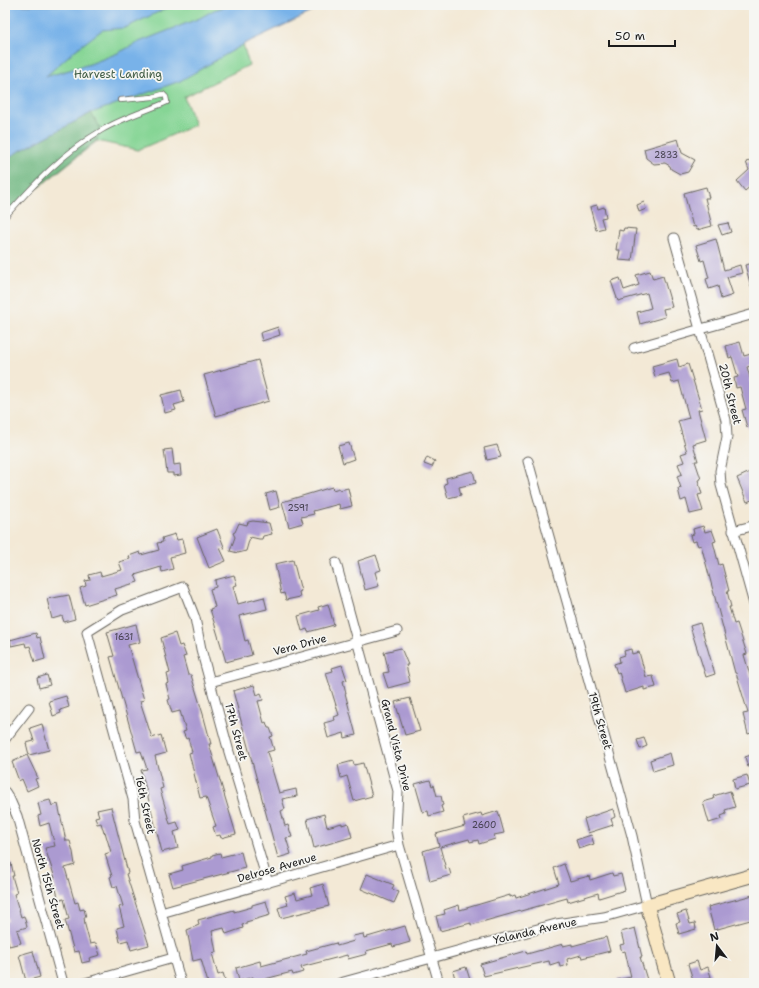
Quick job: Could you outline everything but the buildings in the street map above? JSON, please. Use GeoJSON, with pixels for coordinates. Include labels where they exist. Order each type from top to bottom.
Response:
{"type":"FeatureCollection","features":[{"type":"Feature","properties":{"kind":"street","name":"20th Street"},"geometry":{"type":"LineString","coordinates":[[674,238],[726,420],[727,437],[720,471],[721,485],[754,604]]}},
{"type":"Feature","properties":{"kind":"street"},"geometry":{"type":"LineString","coordinates":[[634,348],[754,314]]}},
{"type":"Feature","properties":{"kind":"street","name":"19th Street"},"geometry":{"type":"LineString","coordinates":[[528,461],[632,836],[646,905],[669,983]]}},
{"type":"Feature","properties":{"kind":"street"},"geometry":{"type":"LineString","coordinates":[[733,531],[752,526]]}},
{"type":"Feature","properties":{"kind":"street","name":"Grand Vista Drive"},"geometry":{"type":"LineString","coordinates":[[336,563],[398,791],[396,828],[399,845],[439,983]]}},
{"type":"Feature","properties":{"kind":"street","name":"17th Street"},"geometry":{"type":"LineString","coordinates":[[88,632],[122,610],[183,587],[195,618],[201,649],[228,752],[268,882]]}},
{"type":"Feature","properties":{"kind":"street","name":"Vera Drive"},"geometry":{"type":"LineString","coordinates":[[210,682],[397,631]]}},
{"type":"Feature","properties":{"kind":"street","name":"16th Street"},"geometry":{"type":"LineString","coordinates":[[88,632],[133,799],[135,821],[181,983]]}},
{"type":"Feature","properties":{"kind":"street"},"geometry":{"type":"LineString","coordinates":[[5,739],[29,708]]}},
{"type":"Feature","properties":{"kind":"street","name":"North 15th Street"},"geometry":{"type":"LineString","coordinates":[[5,792],[17,816],[63,983]]}},
{"type":"Feature","properties":{"kind":"street","name":"Delrose Avenue"},"geometry":{"type":"LineString","coordinates":[[161,913],[399,845]]}},
{"type":"Feature","properties":{"kind":"street","name":"Yolanda Avenue"},"geometry":{"type":"LineString","coordinates":[[340,983],[556,924],[604,917],[754,875]]}},
{"type":"Feature","properties":{"kind":"street"},"geometry":{"type":"LineString","coordinates":[[85,983],[173,958]]}},
{"type":"Feature","properties":{"kind":"lane"},"geometry":{"type":"LineString","coordinates":[[5,217],[39,179],[70,151],[103,129],[167,102],[166,97],[163,94],[154,97],[120,100]]}},
{"type":"Feature","properties":{"kind":"green space","name":"Harvest Landing"},"geometry":{"type":"Polygon","coordinates":[[[5,5],[232,5],[249,65],[184,97],[195,125],[138,150],[97,141],[5,214],[5,5]]]}},
{"type":"Feature","properties":{"kind":"green space"},"geometry":{"type":"Polygon","coordinates":[[[91,113],[100,127],[97,140],[5,214],[5,159],[91,113]]]}},
{"type":"Feature","properties":{"kind":"water","name":"Harvest Landing"},"geometry":{"type":"Polygon","coordinates":[[[5,5],[173,5],[125,28],[102,30],[74,51],[45,77],[90,64],[118,53],[139,42],[200,18],[214,10],[230,5],[327,5],[246,43],[180,81],[91,113],[5,159],[5,5]]]}}]}
